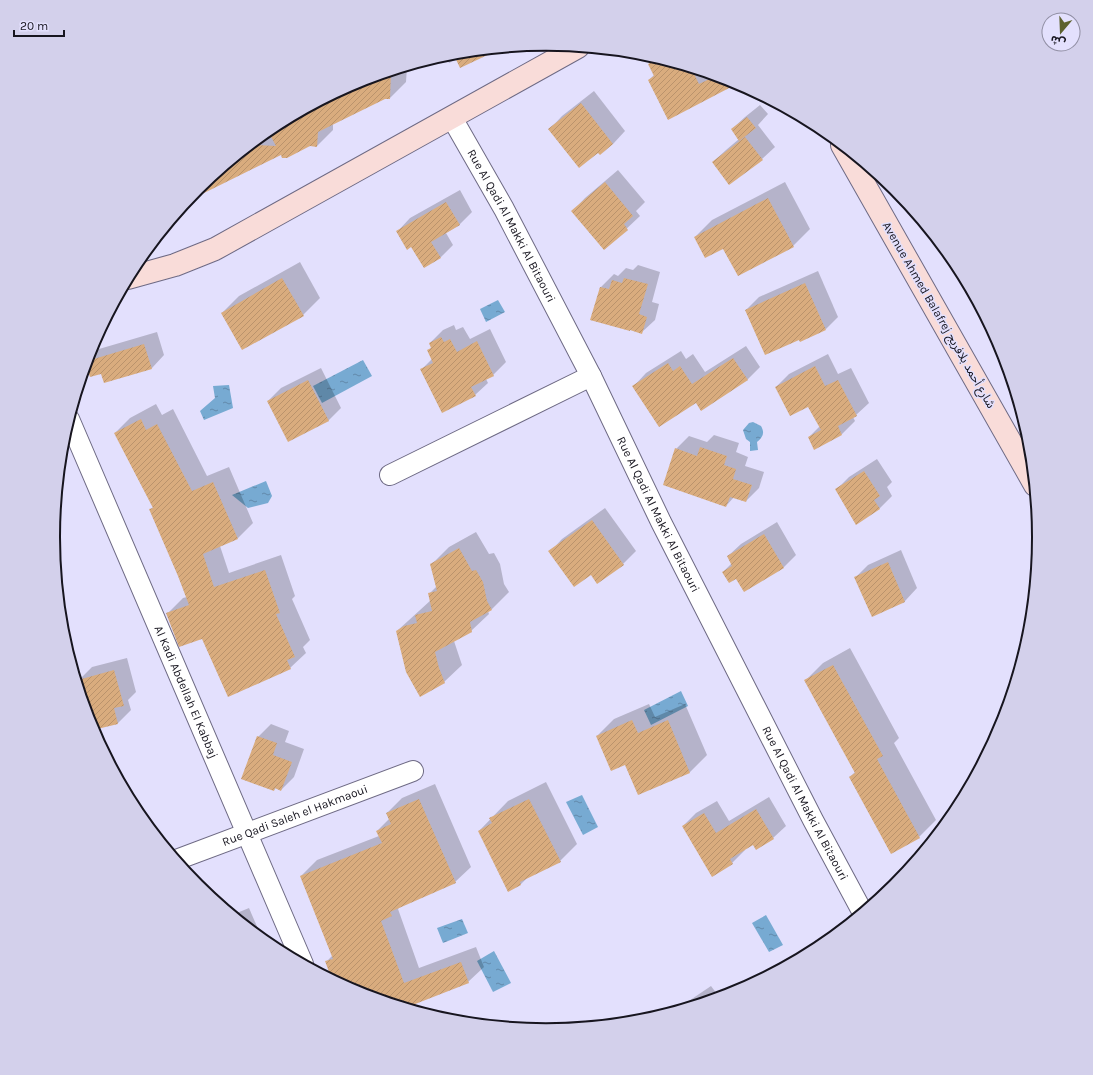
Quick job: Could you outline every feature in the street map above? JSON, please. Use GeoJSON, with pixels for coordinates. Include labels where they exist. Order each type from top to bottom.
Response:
{"type":"FeatureCollection","features":[{"type":"Feature","properties":{"kind":"main road"},"geometry":{"type":"LineString","coordinates":[[137,276],[176,265],[215,249],[570,52]]}},
{"type":"Feature","properties":{"kind":"main road","name":"Avenue Ahmed Balafrej شارع أحمد بلافريج"},"geometry":{"type":"LineString","coordinates":[[849,157],[1029,475]]}},
{"type":"Feature","properties":{"kind":"street","name":"Rue Al Qadi Al Makki Al Bitaouri"},"geometry":{"type":"LineString","coordinates":[[452,118],[504,209],[591,376],[661,522],[813,820],[861,908]]}},
{"type":"Feature","properties":{"kind":"street"},"geometry":{"type":"LineString","coordinates":[[390,475],[591,376]]}},
{"type":"Feature","properties":{"kind":"street","name":"Al Kadi Abdellah El Kabbaj"},"geometry":{"type":"LineString","coordinates":[[73,428],[300,957]]}},
{"type":"Feature","properties":{"kind":"street","name":"Rue Qadi Saleh el Hakmaoui"},"geometry":{"type":"LineString","coordinates":[[181,858],[413,770]]}},
{"type":"Feature","properties":{"kind":"water"},"geometry":{"type":"Polygon","coordinates":[[[498,300],[505,312],[486,322],[480,309],[498,300]]]}},
{"type":"Feature","properties":{"kind":"water"},"geometry":{"type":"Polygon","coordinates":[[[363,360],[372,376],[322,403],[313,386],[363,360]]]}},
{"type":"Feature","properties":{"kind":"water"},"geometry":{"type":"Polygon","coordinates":[[[229,385],[233,408],[204,420],[200,411],[215,398],[213,386],[229,385]]]}},
{"type":"Feature","properties":{"kind":"water"},"geometry":{"type":"Polygon","coordinates":[[[753,422],[761,426],[763,433],[762,437],[757,442],[758,450],[750,451],[750,442],[746,439],[743,430],[749,423],[753,422]]]}},
{"type":"Feature","properties":{"kind":"water"},"geometry":{"type":"Polygon","coordinates":[[[266,481],[272,496],[268,503],[248,508],[232,495],[266,481]]]}},
{"type":"Feature","properties":{"kind":"water"},"geometry":{"type":"Polygon","coordinates":[[[681,691],[688,706],[651,725],[644,710],[681,691]]]}},
{"type":"Feature","properties":{"kind":"water"},"geometry":{"type":"Polygon","coordinates":[[[582,795],[598,827],[583,835],[566,802],[582,795]]]}},
{"type":"Feature","properties":{"kind":"water"},"geometry":{"type":"Polygon","coordinates":[[[766,915],[783,945],[769,952],[752,923],[766,915]]]}},
{"type":"Feature","properties":{"kind":"water"},"geometry":{"type":"Polygon","coordinates":[[[462,919],[468,933],[443,943],[437,928],[462,919]]]}},
{"type":"Feature","properties":{"kind":"water"},"geometry":{"type":"Polygon","coordinates":[[[494,951],[511,983],[493,992],[477,961],[494,951]]]}},
{"type":"Feature","properties":{"kind":"building"},"geometry":{"type":"Polygon","coordinates":[[[489,54],[460,68],[456,59],[489,54]]]}},
{"type":"Feature","properties":{"kind":"building"},"geometry":{"type":"Polygon","coordinates":[[[651,63],[694,74],[699,84],[709,79],[731,87],[668,120],[648,80],[654,76],[648,64],[651,63]]]}},
{"type":"Feature","properties":{"kind":"building"},"geometry":{"type":"Polygon","coordinates":[[[391,77],[390,99],[385,99],[318,132],[317,147],[310,146],[287,158],[282,158],[281,155],[200,195],[259,145],[276,146],[271,137],[276,133],[323,105],[360,88],[391,77]]]}},
{"type":"Feature","properties":{"kind":"building"},"geometry":{"type":"Polygon","coordinates":[[[581,103],[613,144],[600,155],[598,153],[579,168],[548,129],[581,103]]]}},
{"type":"Feature","properties":{"kind":"building"},"geometry":{"type":"Polygon","coordinates":[[[747,117],[756,128],[739,141],[731,129],[747,117]]]}},
{"type":"Feature","properties":{"kind":"building"},"geometry":{"type":"Polygon","coordinates":[[[745,137],[763,160],[729,185],[712,162],[745,137]]]}},
{"type":"Feature","properties":{"kind":"building"},"geometry":{"type":"Polygon","coordinates":[[[605,182],[633,216],[624,224],[628,230],[604,250],[571,211],[605,182]]]}},
{"type":"Feature","properties":{"kind":"building"},"geometry":{"type":"Polygon","coordinates":[[[768,198],[794,247],[738,276],[723,249],[705,258],[694,237],[768,198]]]}},
{"type":"Feature","properties":{"kind":"building"},"geometry":{"type":"Polygon","coordinates":[[[446,202],[460,225],[431,242],[441,258],[424,268],[411,247],[407,250],[396,231],[446,202]]]}},
{"type":"Feature","properties":{"kind":"building"},"geometry":{"type":"Polygon","coordinates":[[[282,278],[304,316],[242,350],[221,313],[282,278]]]}},
{"type":"Feature","properties":{"kind":"building"},"geometry":{"type":"Polygon","coordinates":[[[624,278],[648,284],[639,314],[647,317],[642,334],[590,320],[600,287],[609,289],[612,280],[622,283],[624,278]]]}},
{"type":"Feature","properties":{"kind":"building"},"geometry":{"type":"Polygon","coordinates":[[[805,283],[826,330],[800,342],[799,340],[765,355],[745,310],[805,283]]]}},
{"type":"Feature","properties":{"kind":"building"},"geometry":{"type":"Polygon","coordinates":[[[441,337],[444,342],[450,339],[457,352],[477,341],[494,376],[471,387],[476,396],[442,413],[420,369],[433,363],[427,350],[431,348],[429,343],[441,337]]]}},
{"type":"Feature","properties":{"kind":"building"},"geometry":{"type":"Polygon","coordinates":[[[144,344],[152,369],[104,383],[101,374],[90,377],[89,373],[94,359],[144,344]]]}},
{"type":"Feature","properties":{"kind":"building"},"geometry":{"type":"Polygon","coordinates":[[[733,358],[748,380],[701,411],[696,403],[659,427],[632,386],[668,363],[673,371],[680,366],[692,384],[733,358]]]}},
{"type":"Feature","properties":{"kind":"building"},"geometry":{"type":"Polygon","coordinates":[[[815,366],[825,386],[838,380],[857,416],[838,426],[842,435],[814,450],[808,437],[821,430],[808,407],[790,416],[775,387],[815,366]]]}},
{"type":"Feature","properties":{"kind":"building"},"geometry":{"type":"Polygon","coordinates":[[[308,380],[329,421],[288,442],[267,401],[308,380]]]}},
{"type":"Feature","properties":{"kind":"building"},"geometry":{"type":"Polygon","coordinates":[[[141,419],[146,430],[157,424],[192,491],[213,482],[238,539],[203,554],[214,587],[265,570],[280,613],[276,614],[295,657],[287,660],[291,669],[228,697],[202,639],[179,647],[166,613],[189,605],[149,509],[153,508],[114,433],[141,419]]]}},
{"type":"Feature","properties":{"kind":"building"},"geometry":{"type":"Polygon","coordinates":[[[700,447],[727,456],[724,465],[736,469],[733,479],[752,485],[746,502],[730,497],[726,507],[663,485],[675,448],[697,456],[700,447]]]}},
{"type":"Feature","properties":{"kind":"building"},"geometry":{"type":"Polygon","coordinates":[[[864,471],[880,496],[874,500],[880,509],[856,525],[835,489],[864,471]]]}},
{"type":"Feature","properties":{"kind":"building"},"geometry":{"type":"Polygon","coordinates":[[[592,520],[624,565],[597,584],[591,575],[574,587],[548,551],[592,520]]]}},
{"type":"Feature","properties":{"kind":"building"},"geometry":{"type":"Polygon","coordinates":[[[764,534],[784,568],[744,592],[736,579],[729,583],[722,572],[732,566],[727,556],[764,534]]]}},
{"type":"Feature","properties":{"kind":"building"},"geometry":{"type":"Polygon","coordinates":[[[459,548],[472,571],[476,570],[483,582],[487,601],[492,610],[470,622],[472,632],[435,652],[445,683],[420,697],[406,672],[396,631],[404,626],[417,623],[415,615],[432,611],[428,593],[437,591],[430,564],[459,548]]]}},
{"type":"Feature","properties":{"kind":"building"},"geometry":{"type":"Polygon","coordinates":[[[888,562],[905,602],[872,617],[854,577],[888,562]]]}},
{"type":"Feature","properties":{"kind":"building"},"geometry":{"type":"Polygon","coordinates":[[[833,665],[883,756],[877,759],[920,838],[891,854],[849,777],[855,773],[804,680],[833,665]]]}},
{"type":"Feature","properties":{"kind":"building"},"geometry":{"type":"Polygon","coordinates":[[[114,670],[124,706],[114,708],[118,724],[99,729],[82,679],[114,670]]]}},
{"type":"Feature","properties":{"kind":"building"},"geometry":{"type":"Polygon","coordinates":[[[632,720],[638,733],[668,720],[690,773],[638,795],[625,765],[611,771],[596,736],[632,720]]]}},
{"type":"Feature","properties":{"kind":"building"},"geometry":{"type":"Polygon","coordinates":[[[257,736],[277,743],[273,755],[292,762],[281,791],[275,788],[274,791],[241,779],[257,736]]]}},
{"type":"Feature","properties":{"kind":"building"},"geometry":{"type":"Polygon","coordinates":[[[419,799],[456,883],[390,912],[392,916],[381,921],[404,983],[461,962],[469,983],[413,1005],[360,987],[329,973],[325,961],[333,959],[300,876],[382,843],[376,831],[391,824],[386,813],[419,799]]]}},
{"type":"Feature","properties":{"kind":"building"},"geometry":{"type":"Polygon","coordinates":[[[529,799],[561,862],[520,882],[521,885],[508,892],[478,831],[492,823],[489,818],[529,799]]]}},
{"type":"Feature","properties":{"kind":"building"},"geometry":{"type":"Polygon","coordinates":[[[756,809],[774,839],[756,850],[753,845],[730,859],[733,864],[712,877],[682,826],[704,813],[716,833],[756,809]]]}}]}
